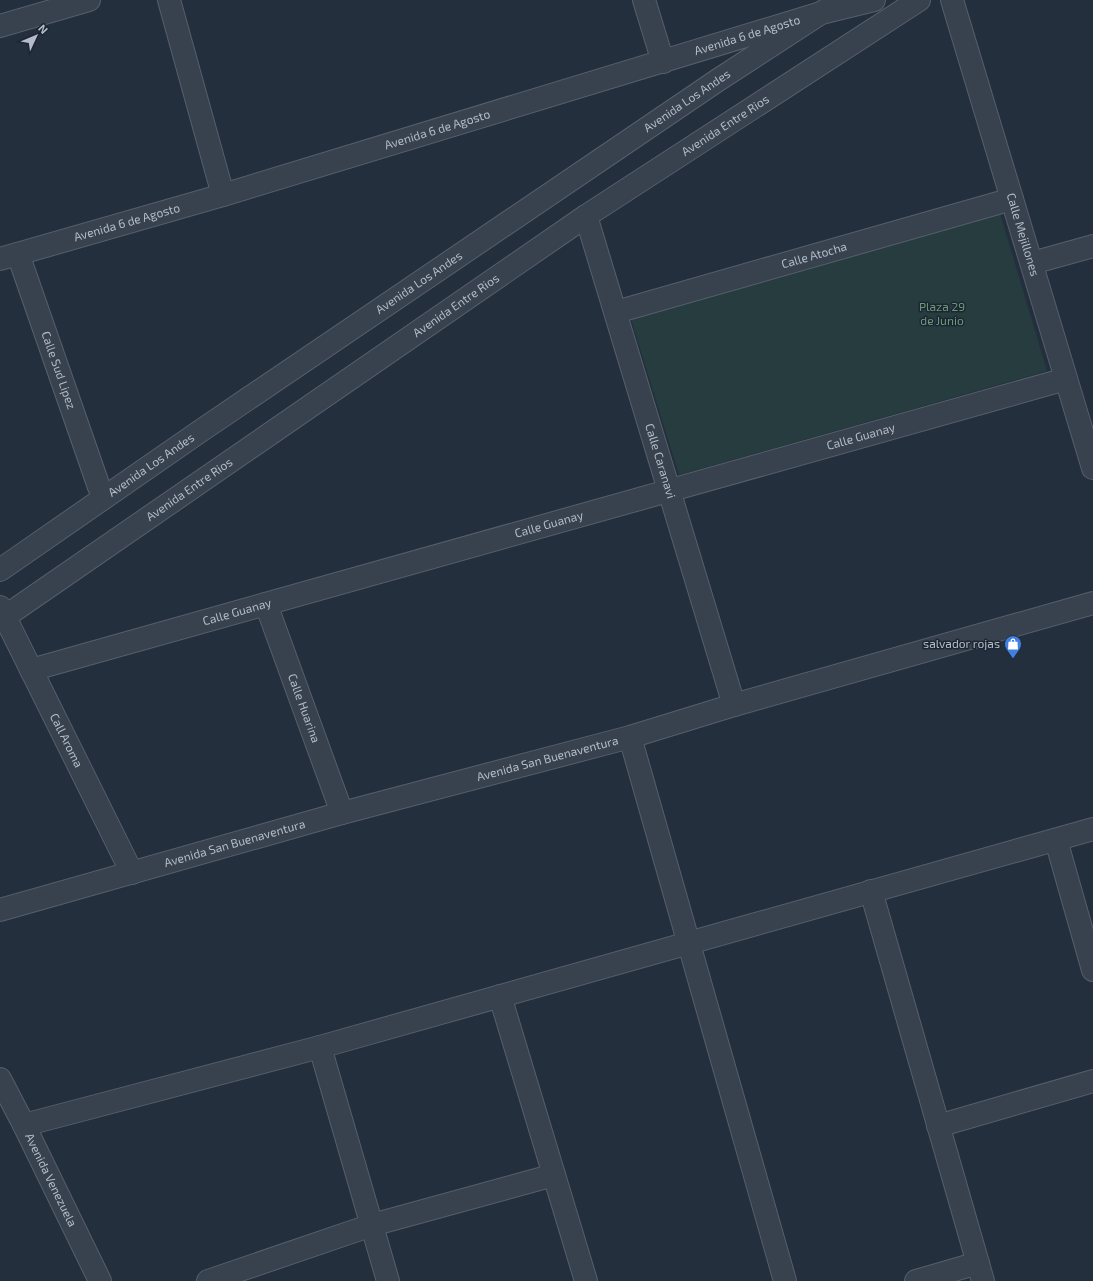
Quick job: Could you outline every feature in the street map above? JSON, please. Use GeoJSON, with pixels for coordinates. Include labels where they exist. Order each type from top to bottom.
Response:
{"type":"FeatureCollection","features":[{"type":"Feature","properties":{"kind":"street"},"geometry":{"type":"LineString","coordinates":[[0,26],[89,0]]}},
{"type":"Feature","properties":{"kind":"street"},"geometry":{"type":"LineString","coordinates":[[169,0],[223,195]]}},
{"type":"Feature","properties":{"kind":"street"},"geometry":{"type":"LineString","coordinates":[[644,0],[663,62]]}},
{"type":"Feature","properties":{"kind":"street","name":"Avenida Los Andes"},"geometry":{"type":"LineString","coordinates":[[0,570],[199,432],[698,93],[841,0]]}},
{"type":"Feature","properties":{"kind":"street","name":"Avenida 6 de Agosto"},"geometry":{"type":"LineString","coordinates":[[9,257],[223,195],[821,13],[874,0]]}},
{"type":"Feature","properties":{"kind":"street","name":"Avenida Entre Rios"},"geometry":{"type":"LineString","coordinates":[[2,615],[586,216],[919,0]]}},
{"type":"Feature","properties":{"kind":"street","name":"Calle Mejillones"},"geometry":{"type":"LineString","coordinates":[[952,0],[1093,468]]}},
{"type":"Feature","properties":{"kind":"street","name":"Calle Atocha"},"geometry":{"type":"LineString","coordinates":[[616,312],[1012,199]]}},
{"type":"Feature","properties":{"kind":"street","name":"Calle Caranavi"},"geometry":{"type":"LineString","coordinates":[[586,216],[734,705]]}},
{"type":"Feature","properties":{"kind":"street"},"geometry":{"type":"LineString","coordinates":[[1032,263],[1093,246]]}},
{"type":"Feature","properties":{"kind":"street","name":"Calle Sud Lipez"},"geometry":{"type":"LineString","coordinates":[[9,257],[99,487]]}},
{"type":"Feature","properties":{"kind":"street","name":"Calle Guanay"},"geometry":{"type":"LineString","coordinates":[[31,670],[1066,380]]}},
{"type":"Feature","properties":{"kind":"street","name":"Avenida San Buenaventura"},"geometry":{"type":"LineString","coordinates":[[0,910],[342,813],[630,737],[734,705],[1093,603]]}},
{"type":"Feature","properties":{"kind":"street","name":"Calle Huarina"},"geometry":{"type":"LineString","coordinates":[[266,604],[342,813]]}},
{"type":"Feature","properties":{"kind":"street","name":"Call Aroma"},"geometry":{"type":"LineString","coordinates":[[2,615],[132,873]]}},
{"type":"Feature","properties":{"kind":"street"},"geometry":{"type":"LineString","coordinates":[[630,737],[785,1281]]}},
{"type":"Feature","properties":{"kind":"street"},"geometry":{"type":"LineString","coordinates":[[24,1125],[320,1047],[1093,829]]}},
{"type":"Feature","properties":{"kind":"street"},"geometry":{"type":"LineString","coordinates":[[1056,840],[1093,970]]}},
{"type":"Feature","properties":{"kind":"street"},"geometry":{"type":"LineString","coordinates":[[871,892],[980,1272],[916,1281]]}},
{"type":"Feature","properties":{"kind":"street"},"geometry":{"type":"LineString","coordinates":[[500,996],[586,1281]]}},
{"type":"Feature","properties":{"kind":"street"},"geometry":{"type":"LineString","coordinates":[[320,1047],[388,1281]]}},
{"type":"Feature","properties":{"kind":"street","name":"Avenida Venezuela"},"geometry":{"type":"LineString","coordinates":[[0,1079],[100,1281]]}},
{"type":"Feature","properties":{"kind":"street"},"geometry":{"type":"LineString","coordinates":[[938,1126],[1093,1081]]}},
{"type":"Feature","properties":{"kind":"street"},"geometry":{"type":"LineString","coordinates":[[208,1281],[372,1225],[554,1175]]}},
{"type":"Feature","properties":{"kind":"green space","name":"Plaza 29 de Junio"},"geometry":{"type":"Polygon","coordinates":[[[999,210],[1047,371],[679,475],[631,319],[999,210]]]}},
{"type":"Feature","properties":{"kind":"place","name":"salvador rojas"},"geometry":{"type":"Point","coordinates":[1013,659]}}]}
